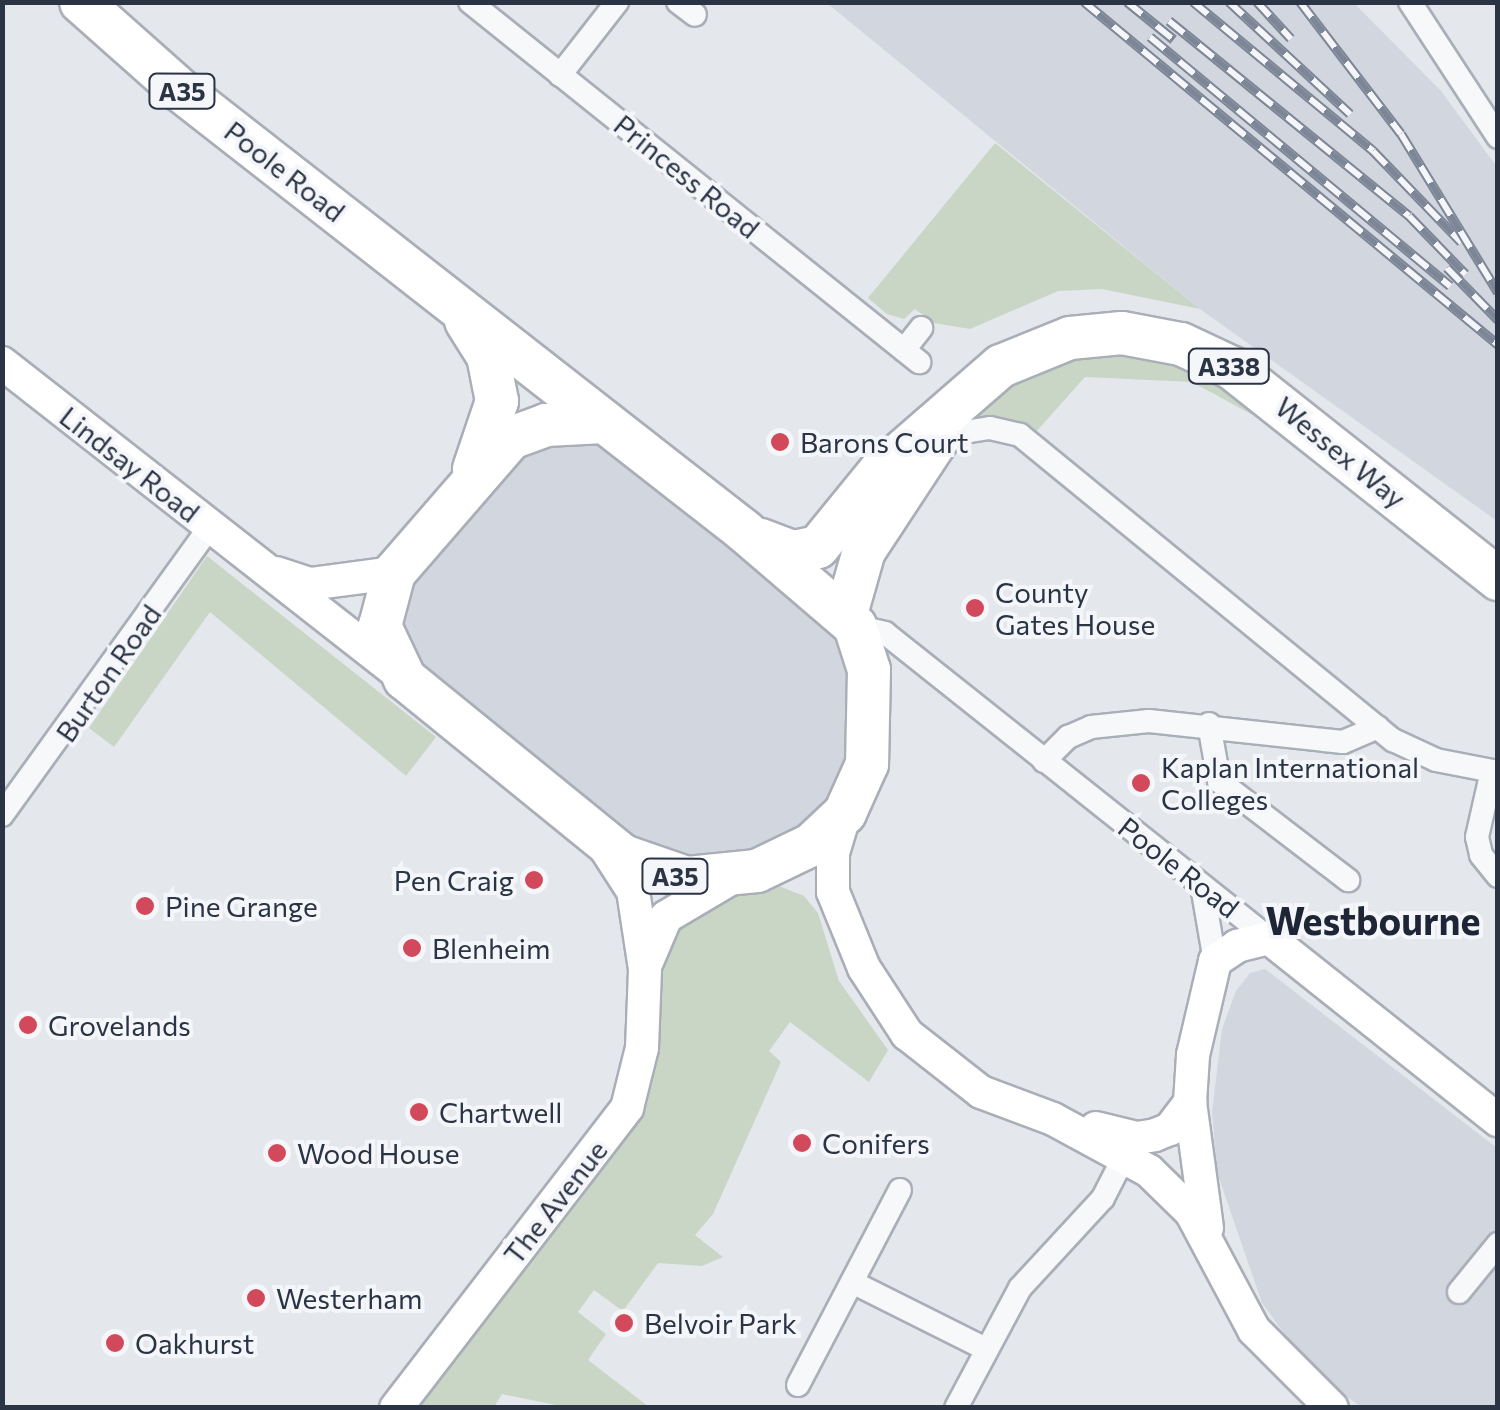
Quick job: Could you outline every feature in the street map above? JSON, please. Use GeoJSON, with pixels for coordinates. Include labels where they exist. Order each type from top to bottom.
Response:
{"type":"FeatureCollection","features":[{"type":"Feature","properties":{"kind":"highway","name":"Poole Road"},"geometry":{"type":"LineString","coordinates":[[83,3],[180,90],[604,422]]}},
{"type":"Feature","properties":{"kind":"highway","name":"Poole Road"},"geometry":{"type":"LineString","coordinates":[[447,296],[482,343],[496,401],[465,487]]}},
{"type":"Feature","properties":{"kind":"highway","name":"Wessex Way"},"geometry":{"type":"LineString","coordinates":[[850,620],[864,550],[933,450],[956,402],[1001,366],[1070,338],[1122,333],[1181,344],[1262,388],[1498,579]]}},
{"type":"Feature","properties":{"kind":"highway","name":"A338"},"geometry":{"type":"LineString","coordinates":[[743,530],[778,549],[812,550],[956,402]]}},
{"type":"Feature","properties":{"kind":"highway","name":"A35"},"geometry":{"type":"LineString","coordinates":[[604,422],[743,530],[850,620],[868,670],[871,734],[867,764],[845,813],[810,846],[744,874],[667,875],[601,841],[405,678],[380,626],[394,573],[465,487],[528,429],[604,422]]}},
{"type":"Feature","properties":{"kind":"street","name":"Princess Road"},"geometry":{"type":"LineString","coordinates":[[470,2],[912,356],[921,328]]}},
{"type":"Feature","properties":{"kind":"street"},"geometry":{"type":"LineString","coordinates":[[560,75],[617,2]]}},
{"type":"Feature","properties":{"kind":"street"},"geometry":{"type":"LineString","coordinates":[[1410,2],[1498,137]]}},
{"type":"Feature","properties":{"kind":"street","name":"Lindsay Road"},"geometry":{"type":"LineString","coordinates":[[2,363],[405,678]]}},
{"type":"Feature","properties":{"kind":"street"},"geometry":{"type":"LineString","coordinates":[[933,450],[958,433],[990,428],[1020,435],[1378,727],[1436,760],[1494,771],[1477,838],[1480,855],[1498,876]]}},
{"type":"Feature","properties":{"kind":"street","name":"Burton Road"},"geometry":{"type":"LineString","coordinates":[[2,815],[210,528]]}},
{"type":"Feature","properties":{"kind":"street","name":"Lindsay Road"},"geometry":{"type":"LineString","coordinates":[[258,564],[310,584],[394,573]]}},
{"type":"Feature","properties":{"kind":"street","name":"Poole Road"},"geometry":{"type":"LineString","coordinates":[[850,620],[885,633],[1498,1120]]}},
{"type":"Feature","properties":{"kind":"street"},"geometry":{"type":"LineString","coordinates":[[1044,762],[1068,736],[1091,727],[1209,724],[1343,742],[1378,727]]}},
{"type":"Feature","properties":{"kind":"street"},"geometry":{"type":"LineString","coordinates":[[1209,724],[1219,782],[1348,880]]}},
{"type":"Feature","properties":{"kind":"street"},"geometry":{"type":"LineString","coordinates":[[845,813],[833,853],[833,892],[864,968],[907,1034],[981,1092],[1053,1119],[1125,1156],[1169,1190],[1210,1242],[1254,1330],[1332,1408]]}},
{"type":"Feature","properties":{"kind":"street","name":"The Avenue"},"geometry":{"type":"LineString","coordinates":[[396,1408],[626,1108],[642,1048],[645,969],[633,891],[601,841]]}},
{"type":"Feature","properties":{"kind":"street"},"geometry":{"type":"LineString","coordinates":[[744,874],[794,871],[833,892]]}},
{"type":"Feature","properties":{"kind":"street","name":"The Avenue"},"geometry":{"type":"LineString","coordinates":[[645,969],[666,917],[744,874]]}},
{"type":"Feature","properties":{"kind":"street"},"geometry":{"type":"LineString","coordinates":[[1202,886],[1214,961],[1190,1102],[1210,1242]]}},
{"type":"Feature","properties":{"kind":"street"},"geometry":{"type":"LineString","coordinates":[[1214,961],[1237,946],[1269,938]]}},
{"type":"Feature","properties":{"kind":"street"},"geometry":{"type":"LineString","coordinates":[[1053,1119],[1137,1138],[1170,1129],[1190,1102]]}},
{"type":"Feature","properties":{"kind":"street"},"geometry":{"type":"LineString","coordinates":[[956,1408],[984,1348],[1036,1265],[1103,1198],[1125,1156]]}},
{"type":"Feature","properties":{"kind":"street"},"geometry":{"type":"LineString","coordinates":[[798,1385],[900,1190]]}},
{"type":"Feature","properties":{"kind":"street"},"geometry":{"type":"LineString","coordinates":[[1458,1292],[1498,1244]]}},
{"type":"Feature","properties":{"kind":"street"},"geometry":{"type":"LineString","coordinates":[[852,1282],[984,1348]]}},
{"type":"Feature","properties":{"kind":"shaded area"},"geometry":{"type":"Polygon","coordinates":[[[827,3],[1354,3],[1441,91],[1497,167],[1497,521],[1200,309],[827,3]]]}},
{"type":"Feature","properties":{"kind":"shaded area"},"geometry":{"type":"Polygon","coordinates":[[[572,421],[855,626],[845,813],[687,878],[405,679],[383,599],[465,487],[572,421]]]}},
{"type":"Feature","properties":{"kind":"shaded area"},"geometry":{"type":"Polygon","coordinates":[[[1265,969],[1497,1148],[1497,1407],[1361,1407],[1309,1367],[1262,1303],[1217,1172],[1212,1112],[1222,1029],[1236,991],[1250,973],[1265,969]]]}},
{"type":"Feature","properties":{"kind":"green space"},"geometry":{"type":"Polygon","coordinates":[[[995,143],[1200,309],[1102,289],[1058,291],[970,329],[934,323],[915,309],[904,319],[887,314],[868,298],[995,143]]]}},
{"type":"Feature","properties":{"kind":"green space"},"geometry":{"type":"Polygon","coordinates":[[[1142,349],[1266,403],[1251,414],[1192,382],[1085,377],[1035,433],[971,421],[1020,380],[1061,359],[1142,349]]]}},
{"type":"Feature","properties":{"kind":"green space"},"geometry":{"type":"Polygon","coordinates":[[[207,556],[436,737],[406,776],[210,612],[114,747],[89,728],[207,556]]]}},
{"type":"Feature","properties":{"kind":"green space"},"geometry":{"type":"Polygon","coordinates":[[[769,882],[804,896],[818,913],[839,981],[888,1050],[869,1082],[790,1022],[769,1051],[781,1062],[713,1214],[695,1235],[723,1257],[702,1266],[658,1263],[623,1311],[594,1290],[578,1312],[606,1334],[588,1360],[649,1407],[566,1407],[502,1394],[494,1407],[396,1408],[627,1108],[668,938],[732,887],[769,882]]]}},
{"type":"Feature","properties":{"kind":"railway"},"geometry":{"type":"LineString","coordinates":[[1084,2],[1498,345]]}},
{"type":"Feature","properties":{"kind":"railway"},"geometry":{"type":"LineString","coordinates":[[1127,2],[1174,40]]}},
{"type":"Feature","properties":{"kind":"railway"},"geometry":{"type":"LineString","coordinates":[[1193,2],[1373,151],[1461,242]]}},
{"type":"Feature","properties":{"kind":"railway"},"geometry":{"type":"LineString","coordinates":[[1229,2],[1350,114]]}},
{"type":"Feature","properties":{"kind":"railway"},"geometry":{"type":"LineString","coordinates":[[1257,2],[1291,39]]}},
{"type":"Feature","properties":{"kind":"railway"},"geometry":{"type":"LineString","coordinates":[[1300,2],[1401,134],[1498,293]]}},
{"type":"Feature","properties":{"kind":"railway"},"geometry":{"type":"LineString","coordinates":[[1169,21],[1409,216],[1465,274]]}},
{"type":"Feature","properties":{"kind":"railway"},"geometry":{"type":"LineString","coordinates":[[1150,37],[1450,286]]}},
{"type":"Feature","properties":{"kind":"railway"},"geometry":{"type":"LineString","coordinates":[[1447,268],[1498,320]]}},
{"type":"Feature","properties":{"kind":"place","name":"Barons Court"},"geometry":{"type":"Point","coordinates":[780,442]}},
{"type":"Feature","properties":{"kind":"place","name":"County Gates House"},"geometry":{"type":"Point","coordinates":[975,608]}},
{"type":"Feature","properties":{"kind":"place","name":"Kaplan International Colleges"},"geometry":{"type":"Point","coordinates":[1141,783]}},
{"type":"Feature","properties":{"kind":"place","name":"Pen Craig"},"geometry":{"type":"Point","coordinates":[534,880]}},
{"type":"Feature","properties":{"kind":"place","name":"Pine Grange"},"geometry":{"type":"Point","coordinates":[145,906]}},
{"type":"Feature","properties":{"kind":"place","name":"Blenheim"},"geometry":{"type":"Point","coordinates":[412,948]}},
{"type":"Feature","properties":{"kind":"place","name":"Grovelands"},"geometry":{"type":"Point","coordinates":[28,1025]}},
{"type":"Feature","properties":{"kind":"place","name":"Chartwell"},"geometry":{"type":"Point","coordinates":[419,1112]}},
{"type":"Feature","properties":{"kind":"place","name":"Conifers"},"geometry":{"type":"Point","coordinates":[802,1143]}},
{"type":"Feature","properties":{"kind":"place","name":"Wood House"},"geometry":{"type":"Point","coordinates":[277,1153]}},
{"type":"Feature","properties":{"kind":"place","name":"Westerham"},"geometry":{"type":"Point","coordinates":[256,1298]}},
{"type":"Feature","properties":{"kind":"place","name":"Belvoir Park"},"geometry":{"type":"Point","coordinates":[624,1323]}},
{"type":"Feature","properties":{"kind":"place","name":"Oakhurst"},"geometry":{"type":"Point","coordinates":[115,1343]}},
{"type":"Feature","properties":{"kind":"district","name":"Westbourne"},"geometry":{"type":"Point","coordinates":[1373,920]}}]}
